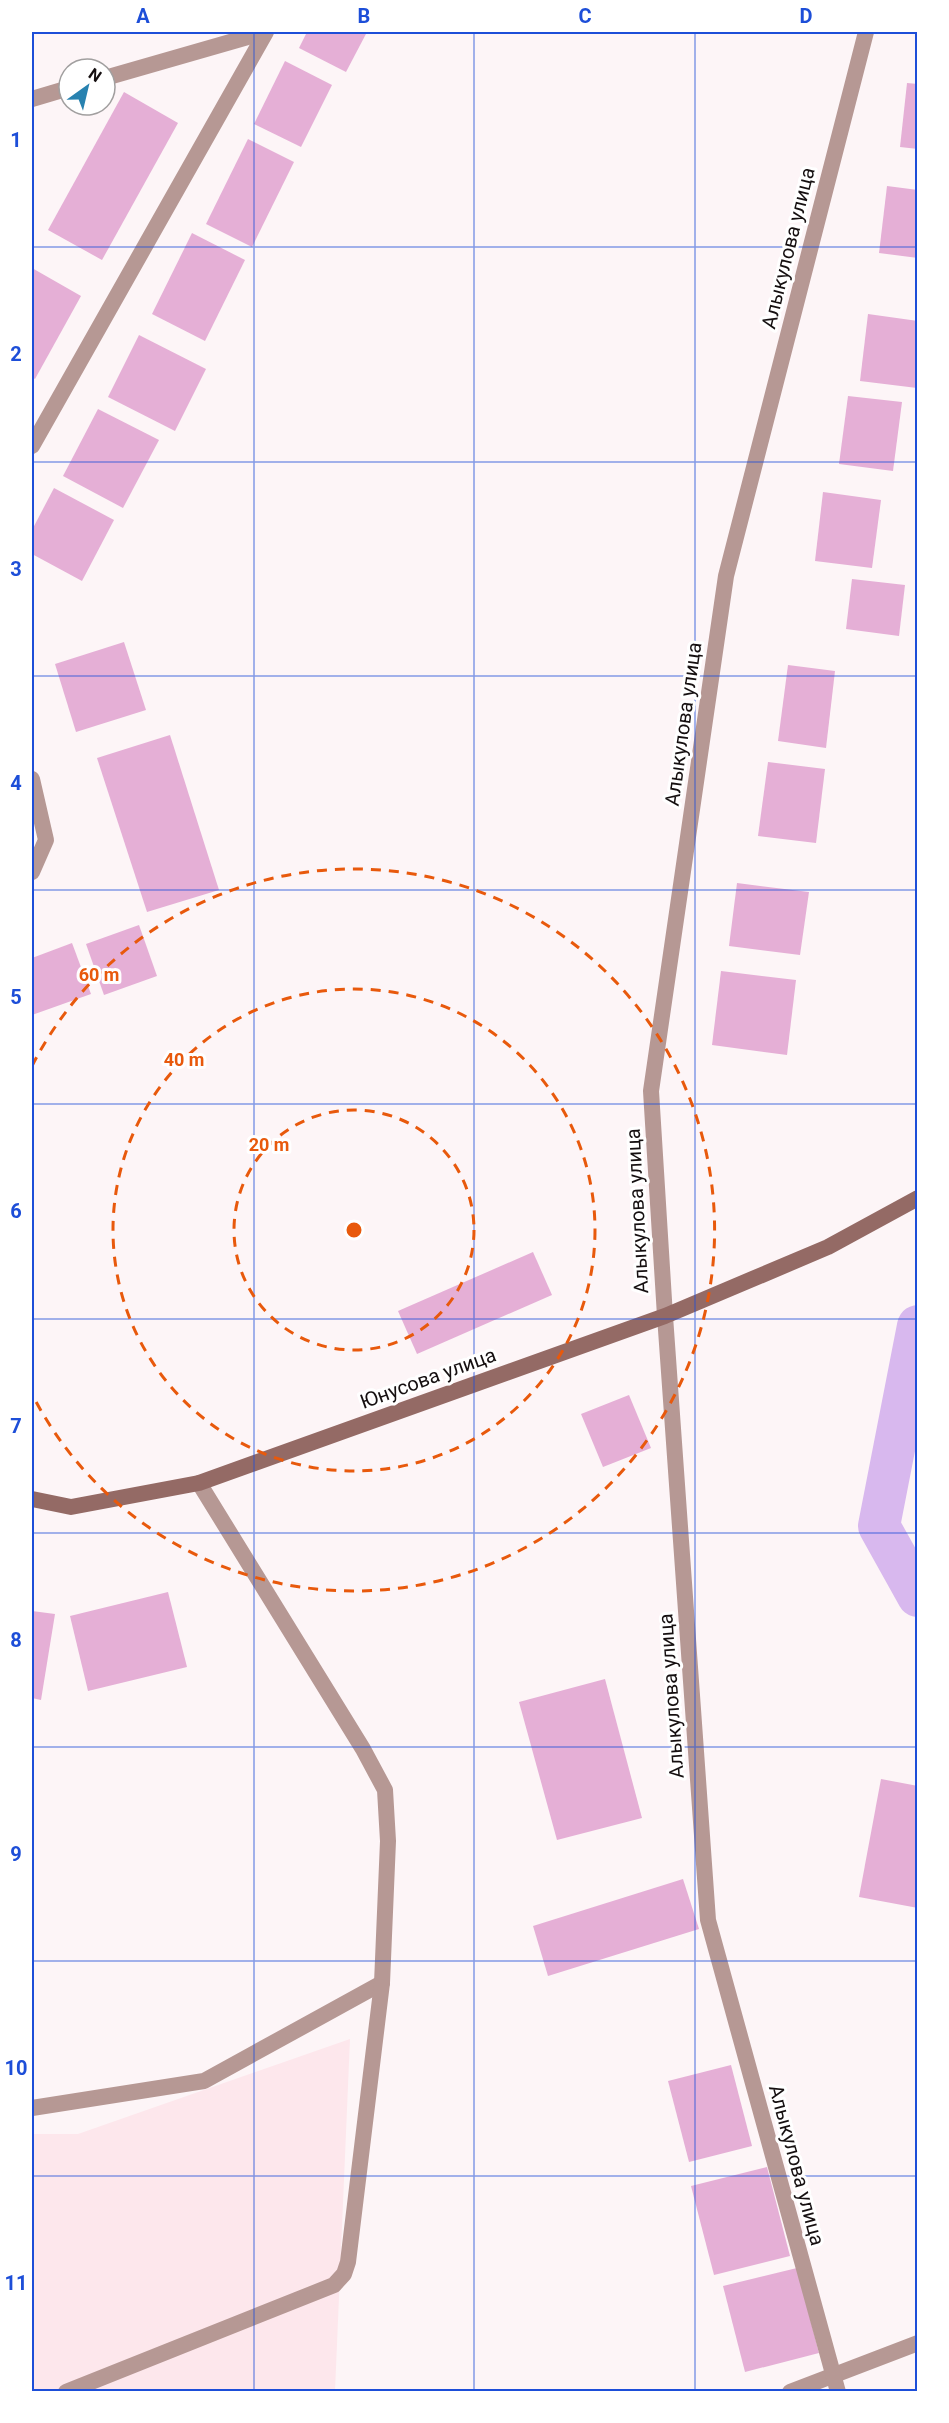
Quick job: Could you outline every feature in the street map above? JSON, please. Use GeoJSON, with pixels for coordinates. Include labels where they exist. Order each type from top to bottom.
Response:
{"type":"FeatureCollection","features":[{"type":"Feature","properties":{"kind":"main road","name":"Юнусова улица"},"geometry":{"type":"LineString","coordinates":[[32,1499],[71,1507],[200,1483],[665,1316],[828,1247],[918,1198]]}},
{"type":"Feature","properties":{"kind":"street"},"geometry":{"type":"LineString","coordinates":[[117,75],[266,32]]}},
{"type":"Feature","properties":{"kind":"street"},"geometry":{"type":"LineString","coordinates":[[32,446],[266,32]]}},
{"type":"Feature","properties":{"kind":"street","name":"Алыкулова улица"},"geometry":{"type":"LineString","coordinates":[[836,2384],[708,1920],[651,1091],[726,576],[866,32]]}},
{"type":"Feature","properties":{"kind":"street"},"geometry":{"type":"LineString","coordinates":[[32,99],[57,92]]}},
{"type":"Feature","properties":{"kind":"street"},"geometry":{"type":"LineString","coordinates":[[32,779],[46,840],[32,872]]}},
{"type":"Feature","properties":{"kind":"street"},"geometry":{"type":"LineString","coordinates":[[66,2391],[334,2285],[344,2274],[348,2262],[382,1983],[388,1841],[385,1790],[363,1749],[200,1483]]}},
{"type":"Feature","properties":{"kind":"street"},"geometry":{"type":"LineString","coordinates":[[32,2108],[204,2081],[382,1983]]}},
{"type":"Feature","properties":{"kind":"street"},"geometry":{"type":"LineString","coordinates":[[790,2391],[836,2384],[918,2343]]}},
{"type":"Feature","properties":{"kind":"shaded area"},"geometry":{"type":"Polygon","coordinates":[[[350,2039],[335,2391],[32,2392],[32,2134],[78,2134],[350,2039]]]}},
{"type":"Feature","properties":{"kind":"building"},"geometry":{"type":"Polygon","coordinates":[[[307,32],[367,32],[346,72],[299,48],[307,32]]]}},
{"type":"Feature","properties":{"kind":"building"},"geometry":{"type":"Polygon","coordinates":[[[285,61],[332,85],[301,147],[254,124],[285,61]]]}},
{"type":"Feature","properties":{"kind":"building"},"geometry":{"type":"Polygon","coordinates":[[[907,83],[918,84],[918,149],[900,147],[907,83]]]}},
{"type":"Feature","properties":{"kind":"building"},"geometry":{"type":"Polygon","coordinates":[[[124,92],[178,123],[102,260],[48,230],[110,117],[117,117],[117,105],[124,92]]]}},
{"type":"Feature","properties":{"kind":"building"},"geometry":{"type":"Polygon","coordinates":[[[248,139],[294,162],[252,247],[206,224],[248,139]]]}},
{"type":"Feature","properties":{"kind":"building"},"geometry":{"type":"Polygon","coordinates":[[[887,186],[918,190],[918,258],[879,253],[887,186]]]}},
{"type":"Feature","properties":{"kind":"building"},"geometry":{"type":"Polygon","coordinates":[[[192,233],[245,260],[205,341],[152,314],[192,233]]]}},
{"type":"Feature","properties":{"kind":"building"},"geometry":{"type":"Polygon","coordinates":[[[32,268],[81,296],[35,379],[32,377],[32,268]]]}},
{"type":"Feature","properties":{"kind":"building"},"geometry":{"type":"Polygon","coordinates":[[[868,314],[918,321],[917,388],[860,381],[868,314]]]}},
{"type":"Feature","properties":{"kind":"building"},"geometry":{"type":"Polygon","coordinates":[[[139,335],[206,369],[175,431],[108,397],[139,335]]]}},
{"type":"Feature","properties":{"kind":"building"},"geometry":{"type":"Polygon","coordinates":[[[848,396],[902,402],[893,471],[839,464],[848,396]]]}},
{"type":"Feature","properties":{"kind":"building"},"geometry":{"type":"Polygon","coordinates":[[[98,409],[159,440],[123,508],[63,476],[98,409]]]}},
{"type":"Feature","properties":{"kind":"building"},"geometry":{"type":"Polygon","coordinates":[[[54,488],[114,520],[82,581],[32,554],[32,530],[54,488]]]}},
{"type":"Feature","properties":{"kind":"building"},"geometry":{"type":"Polygon","coordinates":[[[823,492],[881,500],[872,568],[815,561],[823,492]]]}},
{"type":"Feature","properties":{"kind":"building"},"geometry":{"type":"Polygon","coordinates":[[[852,579],[905,585],[899,636],[846,629],[852,579]]]}},
{"type":"Feature","properties":{"kind":"building"},"geometry":{"type":"Polygon","coordinates":[[[124,642],[146,710],[76,732],[55,664],[124,642]]]}},
{"type":"Feature","properties":{"kind":"building"},"geometry":{"type":"Polygon","coordinates":[[[788,665],[835,671],[826,748],[778,741],[788,665]]]}},
{"type":"Feature","properties":{"kind":"building"},"geometry":{"type":"Polygon","coordinates":[[[170,735],[219,890],[147,912],[97,758],[170,735]]]}},
{"type":"Feature","properties":{"kind":"building"},"geometry":{"type":"Polygon","coordinates":[[[768,762],[825,769],[816,843],[758,836],[768,762]]]}},
{"type":"Feature","properties":{"kind":"building"},"geometry":{"type":"Polygon","coordinates":[[[737,883],[809,892],[800,955],[729,946],[737,883]]]}},
{"type":"Feature","properties":{"kind":"building"},"geometry":{"type":"Polygon","coordinates":[[[139,925],[157,976],[104,995],[86,944],[139,925]]]}},
{"type":"Feature","properties":{"kind":"building"},"geometry":{"type":"Polygon","coordinates":[[[72,943],[91,994],[32,1015],[32,958],[72,943]]]}},
{"type":"Feature","properties":{"kind":"building"},"geometry":{"type":"Polygon","coordinates":[[[721,971],[796,980],[787,1055],[712,1045],[721,971]]]}},
{"type":"Feature","properties":{"kind":"building"},"geometry":{"type":"Polygon","coordinates":[[[533,1252],[552,1295],[417,1354],[398,1311],[533,1252]]]}},
{"type":"Feature","properties":{"kind":"building"},"geometry":{"type":"Polygon","coordinates":[[[629,1395],[651,1448],[603,1467],[581,1414],[629,1395]]]}},
{"type":"Feature","properties":{"kind":"building"},"geometry":{"type":"Polygon","coordinates":[[[168,1592],[187,1667],[88,1691],[70,1616],[168,1592]]]}},
{"type":"Feature","properties":{"kind":"building"},"geometry":{"type":"Polygon","coordinates":[[[32,1611],[55,1614],[41,1700],[32,1698],[32,1611]]]}},
{"type":"Feature","properties":{"kind":"building"},"geometry":{"type":"Polygon","coordinates":[[[605,1679],[642,1818],[557,1840],[519,1702],[605,1679]]]}},
{"type":"Feature","properties":{"kind":"building"},"geometry":{"type":"Polygon","coordinates":[[[881,1779],[918,1786],[918,1908],[859,1897],[881,1779]]]}},
{"type":"Feature","properties":{"kind":"building"},"geometry":{"type":"Polygon","coordinates":[[[683,1879],[699,1929],[548,1976],[533,1926],[683,1879]]]}},
{"type":"Feature","properties":{"kind":"building"},"geometry":{"type":"Polygon","coordinates":[[[731,2065],[752,2146],[689,2162],[668,2081],[731,2065]]]}},
{"type":"Feature","properties":{"kind":"building"},"geometry":{"type":"Polygon","coordinates":[[[767,2167],[790,2256],[714,2275],[691,2186],[767,2167]]]}},
{"type":"Feature","properties":{"kind":"building"},"geometry":{"type":"Polygon","coordinates":[[[797,2268],[819,2353],[745,2372],[723,2286],[797,2268]]]}},
{"type":"Feature","properties":{"kind":"waterway"},"geometry":{"type":"LineString","coordinates":[[918,1326],[879,1526],[918,1596]]}}]}
